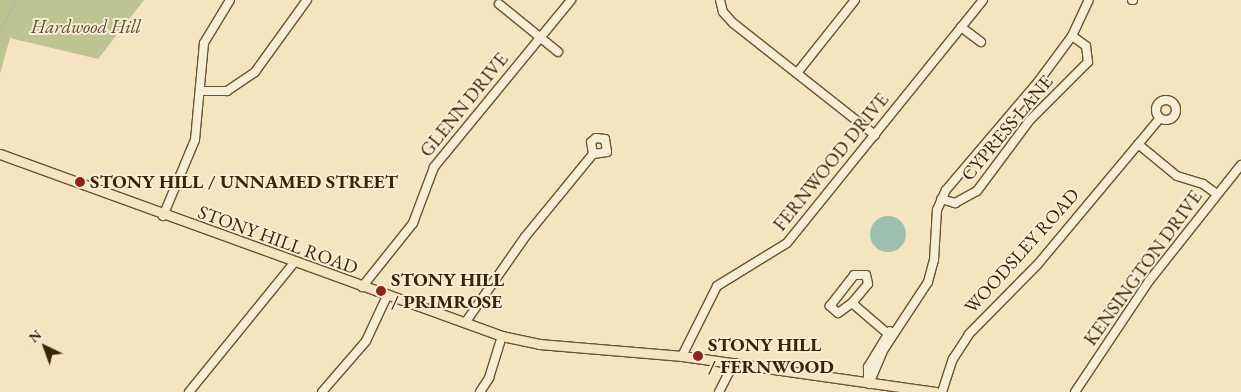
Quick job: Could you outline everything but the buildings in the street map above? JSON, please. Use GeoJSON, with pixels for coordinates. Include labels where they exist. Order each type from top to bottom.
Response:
{"type":"FeatureCollection","features":[{"type":"Feature","properties":{"kind":"main road","name":"STONY HILL ROAD"},"geometry":{"type":"LineString","coordinates":[[0,154],[294,264],[502,336],[539,344],[682,356],[868,388],[935,392]]}},
{"type":"Feature","properties":{"kind":"street"},"geometry":{"type":"LineString","coordinates":[[163,216],[196,140],[204,43],[230,0]]}},
{"type":"Feature","properties":{"kind":"street"},"geometry":{"type":"LineString","coordinates":[[201,91],[227,91],[246,80],[307,0]]}},
{"type":"Feature","properties":{"kind":"street","name":"GLENN DRIVE"},"geometry":{"type":"LineString","coordinates":[[362,287],[413,222],[434,167],[571,0]]}},
{"type":"Feature","properties":{"kind":"street"},"geometry":{"type":"LineString","coordinates":[[720,0],[727,18],[875,135]]}},
{"type":"Feature","properties":{"kind":"street"},"geometry":{"type":"LineString","coordinates":[[796,73],[855,0]]}},
{"type":"Feature","properties":{"kind":"street","name":"FERNWOOD DRIVE"},"geometry":{"type":"LineString","coordinates":[[682,356],[717,286],[787,243],[983,0]]}},
{"type":"Feature","properties":{"kind":"street"},"geometry":{"type":"LineString","coordinates":[[868,388],[875,366],[925,289],[933,268],[937,210],[941,199],[952,181],[1018,107],[1072,36],[1090,0]]}},
{"type":"Feature","properties":{"kind":"street"},"geometry":{"type":"LineString","coordinates":[[499,4],[558,52]]}},
{"type":"Feature","properties":{"kind":"street"},"geometry":{"type":"LineString","coordinates":[[961,27],[982,42]]}},
{"type":"Feature","properties":{"kind":"street","name":"CYPRESS LANE"},"geometry":{"type":"LineString","coordinates":[[941,199],[955,203],[977,192],[1030,120],[1088,62],[1086,46],[1072,36]]}},
{"type":"Feature","properties":{"kind":"street","name":"WOODSLEY ROAD"},"geometry":{"type":"LineString","coordinates":[[942,392],[953,359],[969,334],[1038,264],[1160,118]]}},
{"type":"Feature","properties":{"kind":"street"},"geometry":{"type":"LineString","coordinates":[[1138,144],[1178,176],[1203,184],[1218,194]]}},
{"type":"Feature","properties":{"kind":"street"},"geometry":{"type":"LineString","coordinates":[[465,323],[520,244],[593,154]]}},
{"type":"Feature","properties":{"kind":"street","name":"KENSINGTON DRIVE"},"geometry":{"type":"LineString","coordinates":[[1074,392],[1149,281],[1241,165]]}},
{"type":"Feature","properties":{"kind":"street"},"geometry":{"type":"LineString","coordinates":[[189,392],[294,264]]}},
{"type":"Feature","properties":{"kind":"street"},"geometry":{"type":"LineString","coordinates":[[854,275],[866,275],[868,284],[852,303],[838,313],[830,306],[854,275]]}},
{"type":"Feature","properties":{"kind":"street"},"geometry":{"type":"LineString","coordinates":[[322,392],[366,340],[387,296]]}},
{"type":"Feature","properties":{"kind":"street"},"geometry":{"type":"LineString","coordinates":[[852,303],[888,334]]}},
{"type":"Feature","properties":{"kind":"street"},"geometry":{"type":"LineString","coordinates":[[868,388],[868,367],[888,334],[909,312]]}},
{"type":"Feature","properties":{"kind":"street"},"geometry":{"type":"LineString","coordinates":[[480,392],[488,378],[502,336]]}},
{"type":"Feature","properties":{"kind":"street"},"geometry":{"type":"LineString","coordinates":[[719,392],[733,364]]}},
{"type":"Feature","properties":{"kind":"green space","name":"Hardwood Hill"},"geometry":{"type":"Polygon","coordinates":[[[0,0],[144,0],[98,59],[10,38],[0,74],[0,0]]]}},
{"type":"Feature","properties":{"kind":"shaded area"},"geometry":{"type":"Polygon","coordinates":[[[888,216],[895,217],[901,221],[905,227],[905,241],[901,247],[895,251],[888,252],[881,251],[875,247],[871,241],[870,234],[871,227],[875,221],[881,217],[888,216]]]}},
{"type":"Feature","properties":{"kind":"waterway"},"geometry":{"type":"LineString","coordinates":[[0,29],[16,0]]}},
{"type":"Feature","properties":{"kind":"place","name":"STONY HILL / UNNAMED STREET"},"geometry":{"type":"Point","coordinates":[80,182]}},
{"type":"Feature","properties":{"kind":"place","name":"STONY HILL / PRIMROSE"},"geometry":{"type":"Point","coordinates":[381,291]}},
{"type":"Feature","properties":{"kind":"place","name":"STONY HILL / FERNWOOD"},"geometry":{"type":"Point","coordinates":[698,356]}}]}
